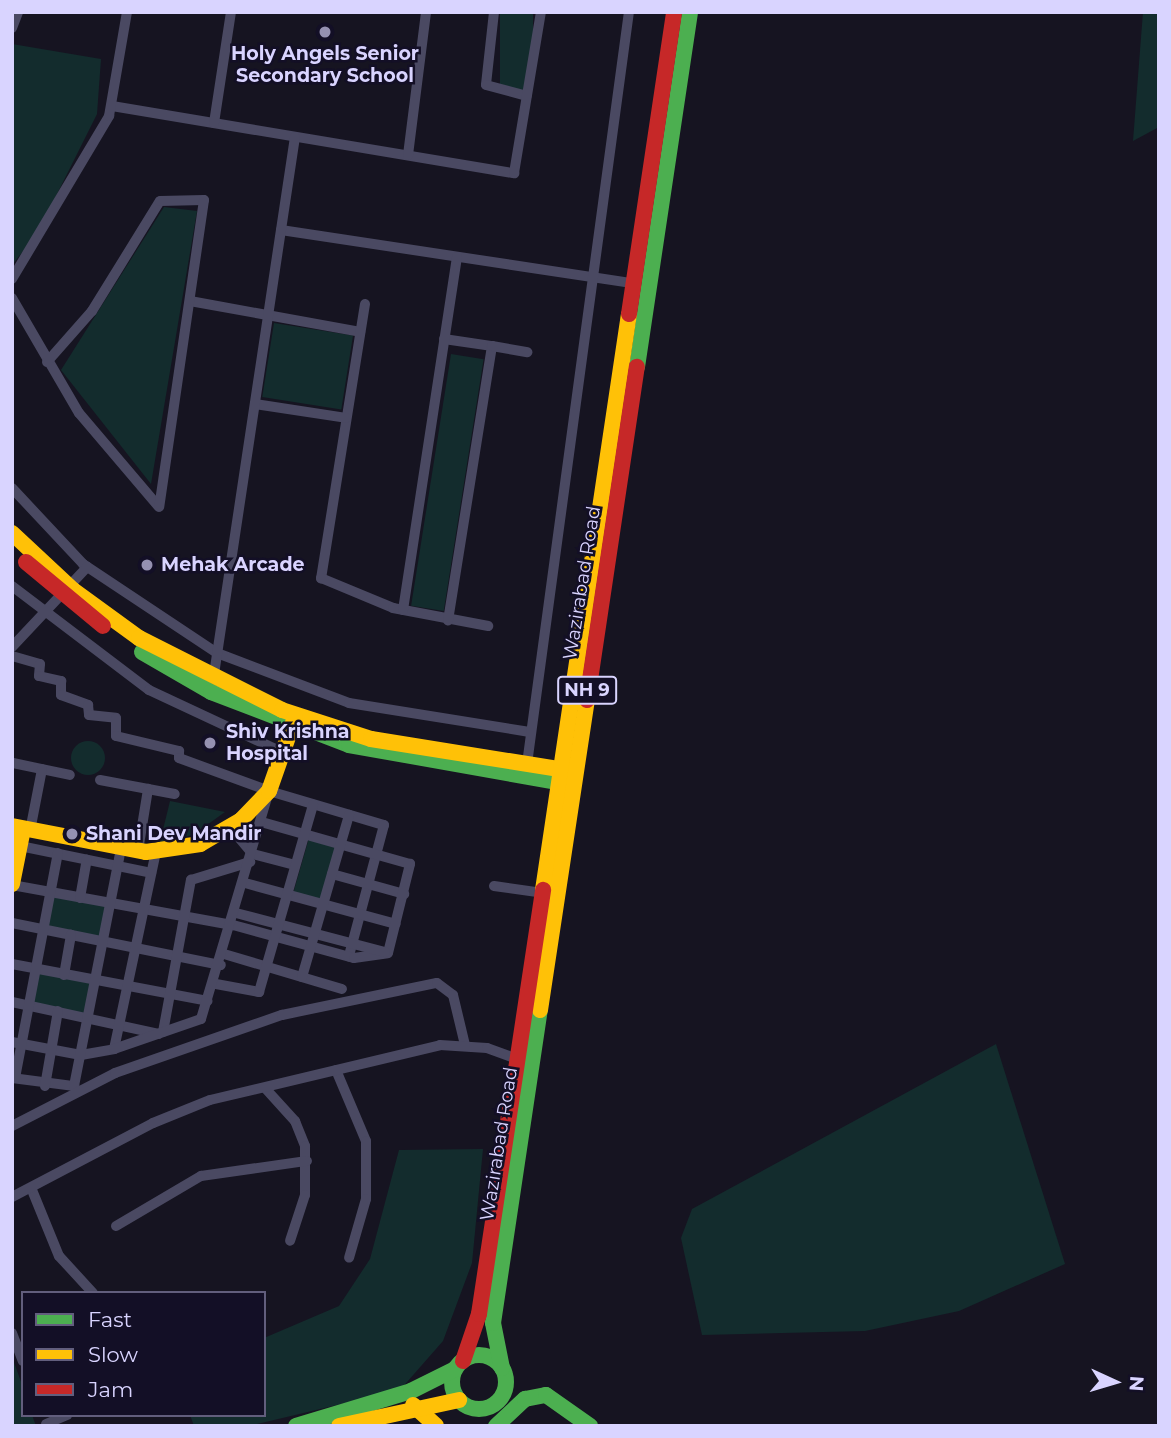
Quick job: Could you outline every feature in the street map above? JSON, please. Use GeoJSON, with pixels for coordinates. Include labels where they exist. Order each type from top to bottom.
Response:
{"type":"FeatureCollection","features":[{"type":"Feature","properties":{"kind":"main road","name":"Wazirabad Road"},"geometry":{"type":"LineString","coordinates":[[502,1368],[493,1323],[632,283],[674,12]]}},
{"type":"Feature","properties":{"kind":"main road","name":"Wazirabad Road"},"geometry":{"type":"LineString","coordinates":[[459,1365],[479,1314],[543,893],[567,777],[690,12]]}},
{"type":"Feature","properties":{"kind":"main road"},"geometry":{"type":"LineString","coordinates":[[12,533],[64,590]]}},
{"type":"Feature","properties":{"kind":"main road"},"geometry":{"type":"LineString","coordinates":[[12,549],[64,590],[212,686],[294,721],[365,749],[567,777]]}},
{"type":"Feature","properties":{"kind":"main road"},"geometry":{"type":"LineString","coordinates":[[294,721],[371,738],[527,764],[567,777]]}},
{"type":"Feature","properties":{"kind":"main road"},"geometry":{"type":"LineString","coordinates":[[13,876],[21,833],[156,852],[200,844],[230,827],[269,791],[294,721]]}},
{"type":"Feature","properties":{"kind":"main road"},"geometry":{"type":"LineString","coordinates":[[339,1426],[408,1402],[459,1365],[484,1356],[502,1368],[505,1390],[488,1408],[481,1426]]}},
{"type":"Feature","properties":{"kind":"main road"},"geometry":{"type":"LineString","coordinates":[[459,1365],[462,1426]]}},
{"type":"Feature","properties":{"kind":"main road"},"geometry":{"type":"LineString","coordinates":[[496,1426],[525,1399],[547,1395],[590,1426]]}},
{"type":"Feature","properties":{"kind":"main road"},"geometry":{"type":"LineString","coordinates":[[296,1426],[408,1402],[461,1402],[488,1408]]}},
{"type":"Feature","properties":{"kind":"main road"},"geometry":{"type":"LineString","coordinates":[[408,1402],[436,1426]]}},
{"type":"Feature","properties":{"kind":"street"},"geometry":{"type":"LineString","coordinates":[[12,28],[18,12]]}},
{"type":"Feature","properties":{"kind":"street"},"geometry":{"type":"LineString","coordinates":[[12,279],[112,106],[127,12]]}},
{"type":"Feature","properties":{"kind":"street"},"geometry":{"type":"LineString","coordinates":[[214,123],[231,12]]}},
{"type":"Feature","properties":{"kind":"street"},"geometry":{"type":"LineString","coordinates":[[408,155],[426,12]]}},
{"type":"Feature","properties":{"kind":"street"},"geometry":{"type":"LineString","coordinates":[[494,12],[486,85],[527,96]]}},
{"type":"Feature","properties":{"kind":"street"},"geometry":{"type":"LineString","coordinates":[[112,106],[514,173],[541,12]]}},
{"type":"Feature","properties":{"kind":"street"},"geometry":{"type":"LineString","coordinates":[[527,764],[629,12]]}},
{"type":"Feature","properties":{"kind":"street"},"geometry":{"type":"LineString","coordinates":[[212,686],[295,137]]}},
{"type":"Feature","properties":{"kind":"street"},"geometry":{"type":"LineString","coordinates":[[12,298],[47,362],[93,432],[159,507],[206,203],[171,198],[157,205],[92,311],[47,362]]}},
{"type":"Feature","properties":{"kind":"street"},"geometry":{"type":"LineString","coordinates":[[281,230],[632,283]]}},
{"type":"Feature","properties":{"kind":"street"},"geometry":{"type":"LineString","coordinates":[[404,610],[457,257]]}},
{"type":"Feature","properties":{"kind":"street"},"geometry":{"type":"LineString","coordinates":[[190,301],[360,332]]}},
{"type":"Feature","properties":{"kind":"street"},"geometry":{"type":"LineString","coordinates":[[365,304],[321,578],[404,610],[488,626]]}},
{"type":"Feature","properties":{"kind":"street"},"geometry":{"type":"LineString","coordinates":[[444,339],[527,352]]}},
{"type":"Feature","properties":{"kind":"street"},"geometry":{"type":"LineString","coordinates":[[448,620],[492,346]]}},
{"type":"Feature","properties":{"kind":"street"},"geometry":{"type":"LineString","coordinates":[[255,404],[346,418]]}},
{"type":"Feature","properties":{"kind":"street"},"geometry":{"type":"LineString","coordinates":[[12,488],[87,567],[218,653],[349,704],[530,732]]}},
{"type":"Feature","properties":{"kind":"street"},"geometry":{"type":"LineString","coordinates":[[13,644],[87,567]]}},
{"type":"Feature","properties":{"kind":"street"},"geometry":{"type":"LineString","coordinates":[[13,588],[41,613],[149,690],[284,753]]}},
{"type":"Feature","properties":{"kind":"street"},"geometry":{"type":"LineString","coordinates":[[12,656],[40,664],[39,676],[61,681],[61,695],[88,705],[89,715],[116,718],[116,736],[179,751],[179,758],[269,791],[386,826],[349,956]]}},
{"type":"Feature","properties":{"kind":"street"},"geometry":{"type":"LineString","coordinates":[[13,763],[71,775]]}},
{"type":"Feature","properties":{"kind":"street"},"geometry":{"type":"LineString","coordinates":[[41,769],[21,833],[58,853],[152,873]]}},
{"type":"Feature","properties":{"kind":"street"},"geometry":{"type":"LineString","coordinates":[[100,780],[175,794]]}},
{"type":"Feature","properties":{"kind":"street"},"geometry":{"type":"LineString","coordinates":[[58,853],[17,1043],[13,1078],[45,1086],[73,1088],[118,866],[130,849],[148,789]]}},
{"type":"Feature","properties":{"kind":"street"},"geometry":{"type":"LineString","coordinates":[[17,1043],[81,1055],[114,1049],[201,1019],[216,984],[269,791]]}},
{"type":"Feature","properties":{"kind":"street"},"geometry":{"type":"LineString","coordinates":[[216,984],[255,995],[266,967],[313,805]]}},
{"type":"Feature","properties":{"kind":"street"},"geometry":{"type":"LineString","coordinates":[[302,977],[349,815]]}},
{"type":"Feature","properties":{"kind":"street"},"geometry":{"type":"LineString","coordinates":[[262,822],[412,866],[388,953]]}},
{"type":"Feature","properties":{"kind":"street"},"geometry":{"type":"LineString","coordinates":[[230,827],[252,858]]}},
{"type":"Feature","properties":{"kind":"street"},"geometry":{"type":"LineString","coordinates":[[114,1049],[156,852]]}},
{"type":"Feature","properties":{"kind":"street"},"geometry":{"type":"LineString","coordinates":[[161,1033],[191,880],[252,858],[295,865]]}},
{"type":"Feature","properties":{"kind":"street"},"geometry":{"type":"LineString","coordinates":[[80,898],[87,860]]}},
{"type":"Feature","properties":{"kind":"street"},"geometry":{"type":"LineString","coordinates":[[332,874],[404,894]]}},
{"type":"Feature","properties":{"kind":"street"},"geometry":{"type":"LineString","coordinates":[[13,876],[50,892],[183,919],[233,925],[349,956],[388,953]]}},
{"type":"Feature","properties":{"kind":"street"},"geometry":{"type":"LineString","coordinates":[[245,883],[396,924]]}},
{"type":"Feature","properties":{"kind":"street"},"geometry":{"type":"LineString","coordinates":[[494,886],[543,893]]}},
{"type":"Feature","properties":{"kind":"street"},"geometry":{"type":"LineString","coordinates":[[236,913],[388,953]]}},
{"type":"Feature","properties":{"kind":"street"},"geometry":{"type":"LineString","coordinates":[[12,923],[176,956],[266,967],[342,989]]}},
{"type":"Feature","properties":{"kind":"street"},"geometry":{"type":"LineString","coordinates":[[64,975],[71,935]]}},
{"type":"Feature","properties":{"kind":"street"},"geometry":{"type":"LineString","coordinates":[[12,964],[208,1001]]}},
{"type":"Feature","properties":{"kind":"street"},"geometry":{"type":"LineString","coordinates":[[12,1126],[115,1073],[235,1031],[437,983],[453,995],[464,1045]]}},
{"type":"Feature","properties":{"kind":"street"},"geometry":{"type":"LineString","coordinates":[[12,1002],[161,1033]]}},
{"type":"Feature","properties":{"kind":"street"},"geometry":{"type":"LineString","coordinates":[[45,1086],[58,1011]]}},
{"type":"Feature","properties":{"kind":"street"},"geometry":{"type":"LineString","coordinates":[[12,1197],[32,1189],[153,1123],[265,1088],[422,1048],[464,1045],[518,1059]]}},
{"type":"Feature","properties":{"kind":"street"},"geometry":{"type":"LineString","coordinates":[[336,1069],[366,1141],[366,1199],[349,1258]]}},
{"type":"Feature","properties":{"kind":"street"},"geometry":{"type":"LineString","coordinates":[[265,1088],[295,1121],[307,1161],[290,1241]]}},
{"type":"Feature","properties":{"kind":"street"},"geometry":{"type":"LineString","coordinates":[[116,1226],[201,1176],[307,1161]]}},
{"type":"Feature","properties":{"kind":"street"},"geometry":{"type":"LineString","coordinates":[[32,1189],[59,1256],[91,1291]]}},
{"type":"Feature","properties":{"kind":"street"},"geometry":{"type":"LineString","coordinates":[[12,1333],[21,1356]]}},
{"type":"Feature","properties":{"kind":"green space"},"geometry":{"type":"Polygon","coordinates":[[[500,12],[533,12],[533,90],[500,90],[500,12]]]}},
{"type":"Feature","properties":{"kind":"green space"},"geometry":{"type":"Polygon","coordinates":[[[1143,12],[1159,12],[1159,127],[1133,141],[1143,12]]]}},
{"type":"Feature","properties":{"kind":"green space"},"geometry":{"type":"Polygon","coordinates":[[[12,44],[101,59],[97,114],[37,234],[12,265],[12,44]]]}},
{"type":"Feature","properties":{"kind":"green space"},"geometry":{"type":"Polygon","coordinates":[[[164,207],[197,211],[151,484],[61,370],[164,207]]]}},
{"type":"Feature","properties":{"kind":"green space"},"geometry":{"type":"Polygon","coordinates":[[[274,323],[353,336],[341,410],[262,397],[274,323]]]}},
{"type":"Feature","properties":{"kind":"green space"},"geometry":{"type":"Polygon","coordinates":[[[451,354],[484,359],[444,611],[411,606],[451,354]]]}},
{"type":"Feature","properties":{"kind":"green space"},"geometry":{"type":"Polygon","coordinates":[[[88,741],[100,746],[105,758],[100,770],[88,775],[76,770],[71,758],[76,746],[88,741]]]}},
{"type":"Feature","properties":{"kind":"green space"},"geometry":{"type":"Polygon","coordinates":[[[170,801],[225,812],[193,835],[160,842],[170,801]]]}},
{"type":"Feature","properties":{"kind":"green space"},"geometry":{"type":"Polygon","coordinates":[[[309,838],[337,846],[321,901],[293,893],[309,838]]]}},
{"type":"Feature","properties":{"kind":"green space"},"geometry":{"type":"Polygon","coordinates":[[[51,895],[107,906],[101,937],[45,926],[51,895]]]}},
{"type":"Feature","properties":{"kind":"green space"},"geometry":{"type":"Polygon","coordinates":[[[36,972],[91,983],[85,1014],[30,1003],[36,972]]]}},
{"type":"Feature","properties":{"kind":"green space"},"geometry":{"type":"Polygon","coordinates":[[[996,1044],[1065,1264],[959,1311],[865,1331],[702,1335],[681,1238],[692,1209],[996,1044]]]}},
{"type":"Feature","properties":{"kind":"green space"},"geometry":{"type":"Polygon","coordinates":[[[483,1149],[472,1263],[443,1341],[400,1390],[249,1426],[194,1426],[191,1417],[266,1417],[266,1337],[339,1306],[370,1259],[399,1150],[483,1149]]]}},
{"type":"Feature","properties":{"kind":"green space"},"geometry":{"type":"Polygon","coordinates":[[[12,1357],[21,1382],[21,1417],[33,1417],[36,1426],[12,1426],[12,1357]]]}},
{"type":"Feature","properties":{"kind":"traffic: fast"},"geometry":{"type":"LineString","coordinates":[[637,367],[690,12]]}},
{"type":"Feature","properties":{"kind":"traffic: fast"},"geometry":{"type":"LineString","coordinates":[[142,652],[211,692],[349,745],[568,784]]}},
{"type":"Feature","properties":{"kind":"traffic: fast"},"geometry":{"type":"LineString","coordinates":[[502,1368],[493,1323],[540,1010]]}},
{"type":"Feature","properties":{"kind":"traffic: fast"},"geometry":{"type":"LineString","coordinates":[[479,1355],[498,1363],[506,1382],[498,1401],[479,1409],[460,1401],[452,1382],[460,1363],[479,1355]]}},
{"type":"Feature","properties":{"kind":"traffic: fast"},"geometry":{"type":"LineString","coordinates":[[296,1426],[411,1391],[455,1369]]}},
{"type":"Feature","properties":{"kind":"traffic: fast"},"geometry":{"type":"LineString","coordinates":[[496,1426],[525,1399],[546,1395],[590,1426]]}},
{"type":"Feature","properties":{"kind":"traffic: slow"},"geometry":{"type":"LineString","coordinates":[[543,890],[629,314]]}},
{"type":"Feature","properties":{"kind":"traffic: slow"},"geometry":{"type":"LineString","coordinates":[[12,533],[73,590],[139,638],[282,710],[371,739],[570,771]]}},
{"type":"Feature","properties":{"kind":"traffic: slow"},"geometry":{"type":"LineString","coordinates":[[540,1010],[587,700]]}},
{"type":"Feature","properties":{"kind":"traffic: slow"},"geometry":{"type":"LineString","coordinates":[[12,826],[146,852],[200,844],[241,820],[269,791],[295,717]]}},
{"type":"Feature","properties":{"kind":"traffic: slow"},"geometry":{"type":"LineString","coordinates":[[12,884],[23,829]]}},
{"type":"Feature","properties":{"kind":"traffic: slow"},"geometry":{"type":"LineString","coordinates":[[339,1426],[459,1400]]}},
{"type":"Feature","properties":{"kind":"traffic: slow"},"geometry":{"type":"LineString","coordinates":[[413,1405],[436,1426]]}},
{"type":"Feature","properties":{"kind":"traffic: jam"},"geometry":{"type":"LineString","coordinates":[[629,314],[674,12]]}},
{"type":"Feature","properties":{"kind":"traffic: jam"},"geometry":{"type":"LineString","coordinates":[[587,700],[637,367]]}},
{"type":"Feature","properties":{"kind":"traffic: jam"},"geometry":{"type":"LineString","coordinates":[[26,562],[103,626]]}},
{"type":"Feature","properties":{"kind":"traffic: jam"},"geometry":{"type":"LineString","coordinates":[[463,1361],[479,1314],[543,890]]}},
{"type":"Feature","properties":{"kind":"place","name":"Holy Angels Senior Secondary School"},"geometry":{"type":"Point","coordinates":[325,32]}},
{"type":"Feature","properties":{"kind":"place","name":"Mehak Arcade"},"geometry":{"type":"Point","coordinates":[147,565]}},
{"type":"Feature","properties":{"kind":"place","name":"Shiv Krishna Hospital"},"geometry":{"type":"Point","coordinates":[210,743]}},
{"type":"Feature","properties":{"kind":"place","name":"Shani Dev Mandir"},"geometry":{"type":"Point","coordinates":[72,834]}}]}
